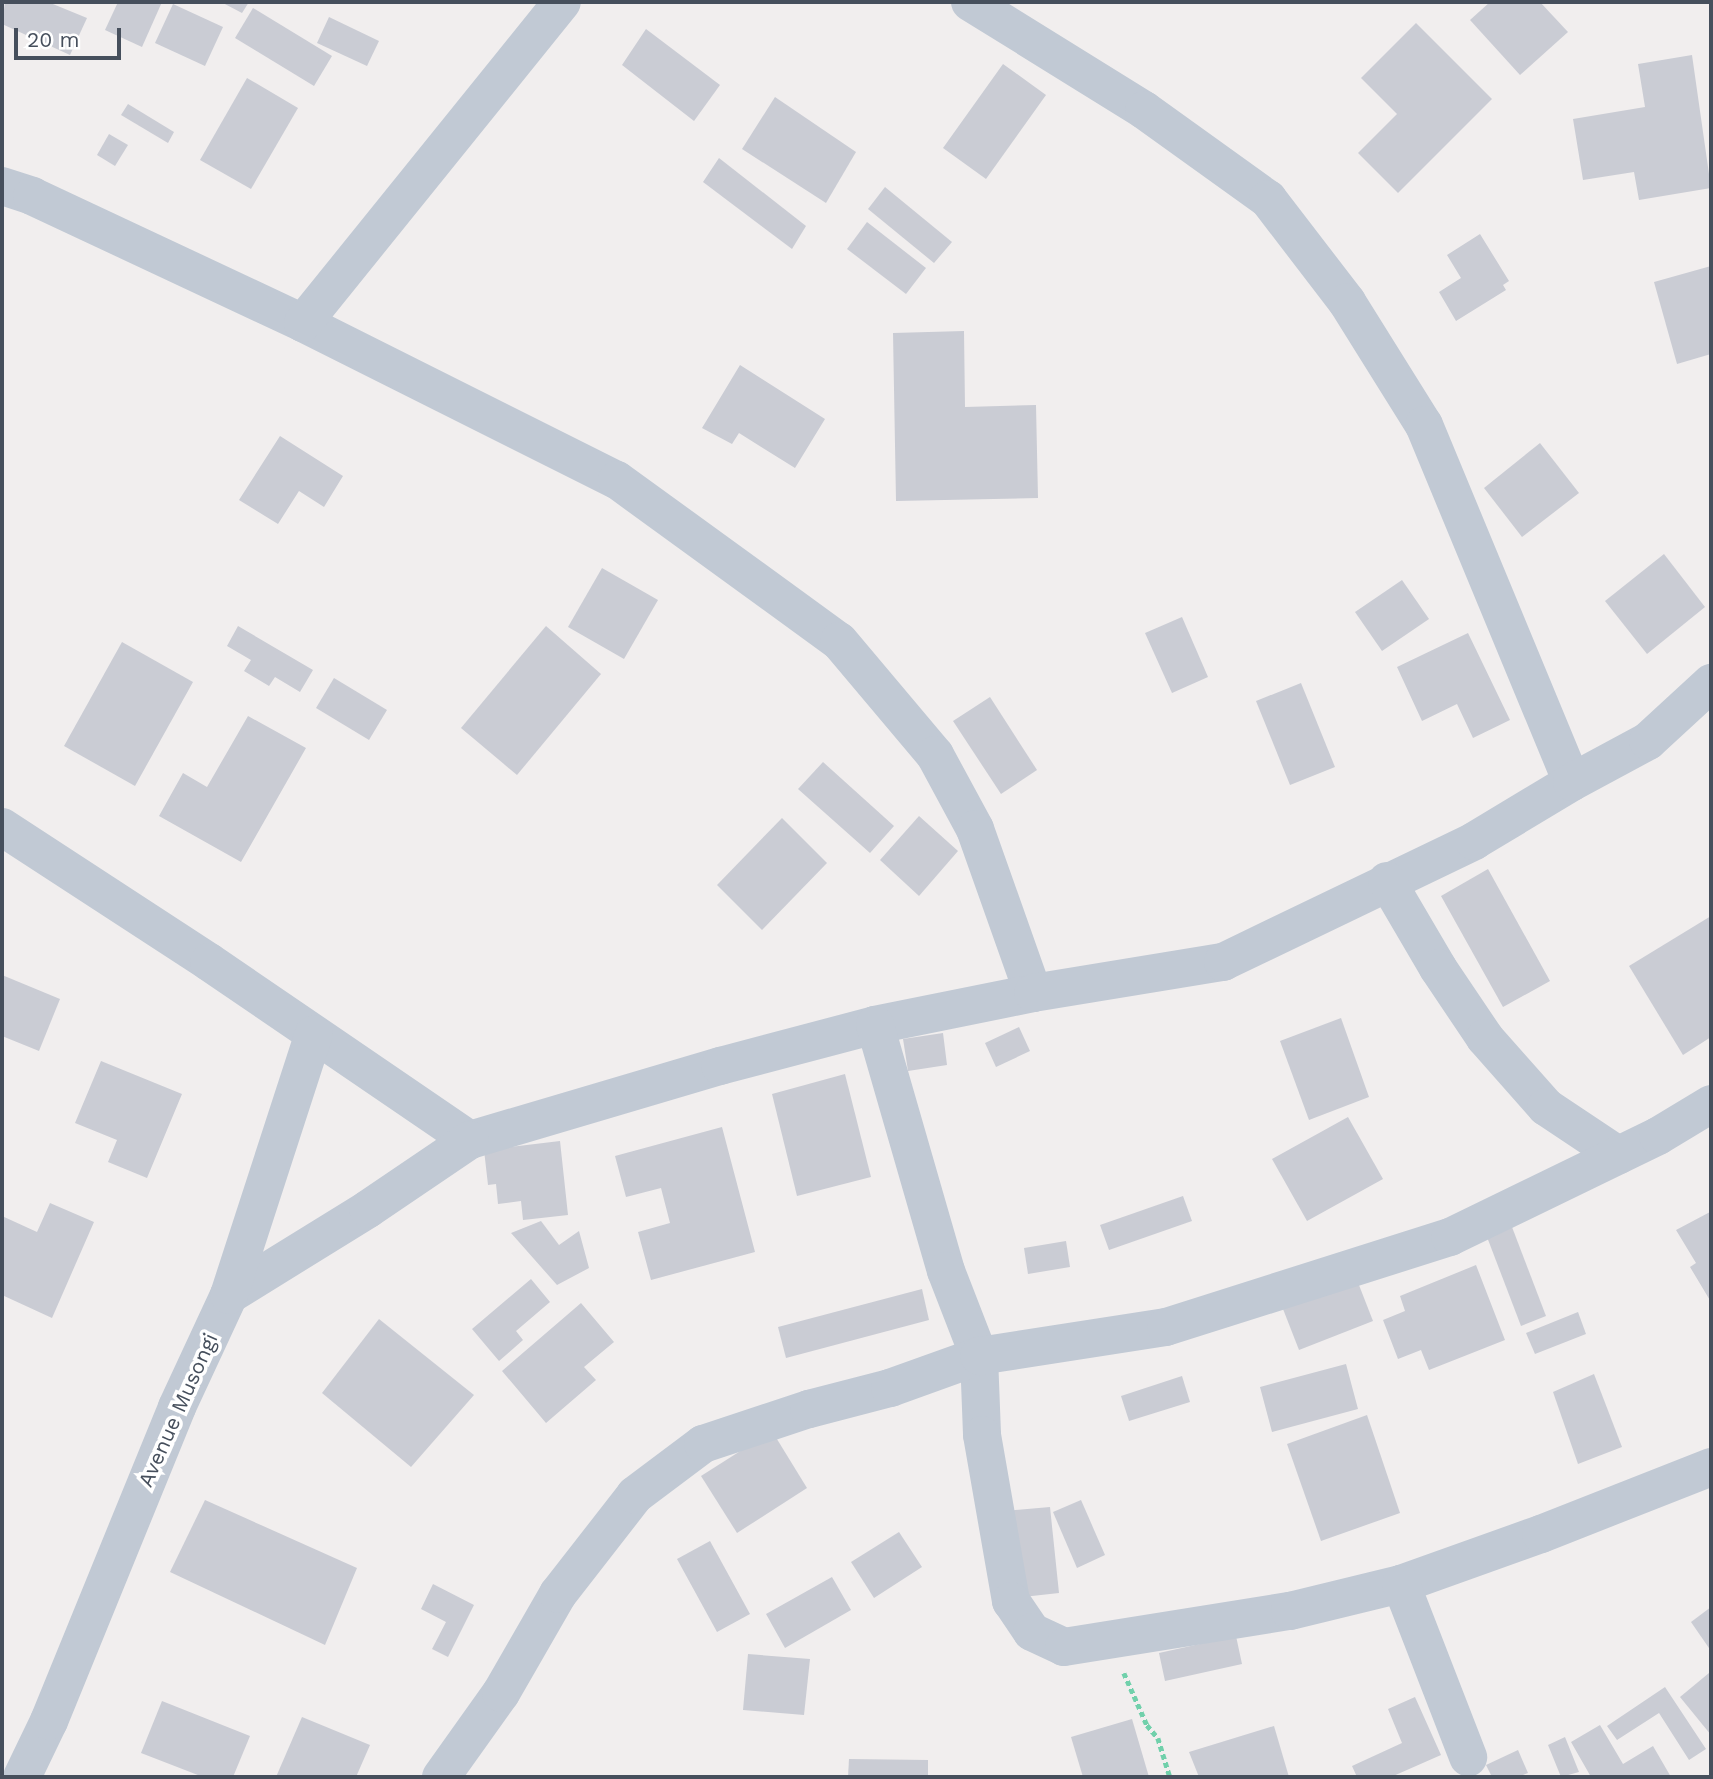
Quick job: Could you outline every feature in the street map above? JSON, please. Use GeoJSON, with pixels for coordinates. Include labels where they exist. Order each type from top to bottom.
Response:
{"type":"FeatureCollection","features":[{"type":"Feature","properties":{"kind":"street"},"geometry":{"type":"LineString","coordinates":[[303,323],[562,2]]}},
{"type":"Feature","properties":{"kind":"street"},"geometry":{"type":"LineString","coordinates":[[971,2],[1144,110],[1268,199],[1276,209],[1347,302],[1424,425],[1572,782]]}},
{"type":"Feature","properties":{"kind":"street"},"geometry":{"type":"LineString","coordinates":[[2,186],[32,196],[303,323],[617,480],[839,641],[935,755],[975,829],[1032,993]]}},
{"type":"Feature","properties":{"kind":"street"},"geometry":{"type":"LineString","coordinates":[[229,1295],[368,1209],[470,1140],[720,1066],[875,1025],[1032,993],[1223,962],[1474,841],[1572,782],[1648,741],[1711,683]]}},
{"type":"Feature","properties":{"kind":"street"},"geometry":{"type":"LineString","coordinates":[[2,827],[470,1140]]}},
{"type":"Feature","properties":{"kind":"street"},"geometry":{"type":"LineString","coordinates":[[1387,881],[1438,968],[1485,1038],[1546,1107],[1618,1155]]}},
{"type":"Feature","properties":{"kind":"street"},"geometry":{"type":"LineString","coordinates":[[875,1025],[946,1271],[979,1356],[982,1435],[1011,1601],[1032,1632],[1065,1647],[1290,1611],[1401,1584],[1541,1534],[1711,1467]]}},
{"type":"Feature","properties":{"kind":"street","name":"Avenue Musongi"},"geometry":{"type":"LineString","coordinates":[[22,1777],[54,1708],[177,1407],[229,1295],[314,1034]]}},
{"type":"Feature","properties":{"kind":"street"},"geometry":{"type":"LineString","coordinates":[[441,1777],[501,1693],[558,1594],[635,1495],[703,1444],[809,1409],[890,1388],[979,1356],[1166,1327],[1450,1237],[1658,1136],[1711,1104]]}},
{"type":"Feature","properties":{"kind":"street"},"geometry":{"type":"LineString","coordinates":[[1401,1584],[1468,1757]]}},
{"type":"Feature","properties":{"kind":"path"},"geometry":{"type":"LineString","coordinates":[[1110,1640],[1147,1725],[1158,1738],[1170,1777]]}},
{"type":"Feature","properties":{"kind":"building"},"geometry":{"type":"Polygon","coordinates":[[[5,2],[48,2],[87,18],[70,55],[2,24],[5,2]]]}},
{"type":"Feature","properties":{"kind":"building"},"geometry":{"type":"Polygon","coordinates":[[[118,2],[162,2],[142,47],[105,30],[118,2]]]}},
{"type":"Feature","properties":{"kind":"building"},"geometry":{"type":"Polygon","coordinates":[[[221,2],[249,2],[242,13],[221,2]]]}},
{"type":"Feature","properties":{"kind":"building"},"geometry":{"type":"Polygon","coordinates":[[[1490,2],[1540,2],[1568,32],[1520,75],[1470,20],[1490,2]]]}},
{"type":"Feature","properties":{"kind":"building"},"geometry":{"type":"Polygon","coordinates":[[[173,4],[223,27],[205,66],[155,43],[173,4]]]}},
{"type":"Feature","properties":{"kind":"building"},"geometry":{"type":"Polygon","coordinates":[[[253,8],[332,56],[314,86],[235,38],[253,8]]]}},
{"type":"Feature","properties":{"kind":"building"},"geometry":{"type":"Polygon","coordinates":[[[329,17],[379,41],[367,66],[317,43],[329,17]]]}},
{"type":"Feature","properties":{"kind":"building"},"geometry":{"type":"Polygon","coordinates":[[[1416,23],[1492,99],[1398,193],[1358,153],[1397,114],[1361,78],[1416,23]]]}},
{"type":"Feature","properties":{"kind":"building"},"geometry":{"type":"Polygon","coordinates":[[[646,29],[720,85],[694,121],[622,65],[646,29]]]}},
{"type":"Feature","properties":{"kind":"building"},"geometry":{"type":"Polygon","coordinates":[[[1692,55],[1711,188],[1639,200],[1634,172],[1583,180],[1573,119],[1645,107],[1638,64],[1692,55]]]}},
{"type":"Feature","properties":{"kind":"building"},"geometry":{"type":"Polygon","coordinates":[[[1003,64],[1046,95],[986,179],[943,148],[1003,64]]]}},
{"type":"Feature","properties":{"kind":"building"},"geometry":{"type":"Polygon","coordinates":[[[247,78],[298,108],[251,189],[200,160],[247,78]]]}},
{"type":"Feature","properties":{"kind":"building"},"geometry":{"type":"Polygon","coordinates":[[[775,97],[856,152],[826,203],[742,149],[775,97]]]}},
{"type":"Feature","properties":{"kind":"building"},"geometry":{"type":"Polygon","coordinates":[[[128,104],[174,132],[168,143],[121,115],[128,104]]]}},
{"type":"Feature","properties":{"kind":"building"},"geometry":{"type":"Polygon","coordinates":[[[109,134],[128,145],[115,166],[97,155],[109,134]]]}},
{"type":"Feature","properties":{"kind":"building"},"geometry":{"type":"Polygon","coordinates":[[[719,158],[806,226],[792,249],[703,182],[719,158]]]}},
{"type":"Feature","properties":{"kind":"building"},"geometry":{"type":"Polygon","coordinates":[[[885,187],[952,242],[934,263],[868,209],[885,187]]]}},
{"type":"Feature","properties":{"kind":"building"},"geometry":{"type":"Polygon","coordinates":[[[867,222],[926,268],[906,294],[847,249],[867,222]]]}},
{"type":"Feature","properties":{"kind":"building"},"geometry":{"type":"Polygon","coordinates":[[[1480,234],[1509,281],[1503,285],[1506,290],[1456,321],[1439,292],[1461,278],[1447,255],[1480,234]]]}},
{"type":"Feature","properties":{"kind":"building"},"geometry":{"type":"Polygon","coordinates":[[[1711,266],[1711,354],[1677,364],[1654,282],[1711,266]]]}},
{"type":"Feature","properties":{"kind":"building"},"geometry":{"type":"Polygon","coordinates":[[[964,331],[965,407],[1036,405],[1038,498],[896,501],[893,333],[964,331]]]}},
{"type":"Feature","properties":{"kind":"building"},"geometry":{"type":"Polygon","coordinates":[[[740,365],[825,419],[795,468],[739,433],[732,444],[702,428],[740,365]]]}},
{"type":"Feature","properties":{"kind":"building"},"geometry":{"type":"Polygon","coordinates":[[[280,436],[343,476],[324,507],[299,491],[278,524],[239,500],[280,436]]]}},
{"type":"Feature","properties":{"kind":"building"},"geometry":{"type":"Polygon","coordinates":[[[1540,443],[1579,493],[1522,537],[1484,488],[1540,443]]]}},
{"type":"Feature","properties":{"kind":"building"},"geometry":{"type":"Polygon","coordinates":[[[1664,554],[1705,607],[1647,654],[1605,601],[1664,554]]]}},
{"type":"Feature","properties":{"kind":"building"},"geometry":{"type":"Polygon","coordinates":[[[602,568],[658,600],[624,659],[568,627],[602,568]]]}},
{"type":"Feature","properties":{"kind":"building"},"geometry":{"type":"Polygon","coordinates":[[[1402,580],[1429,619],[1382,651],[1355,612],[1402,580]]]}},
{"type":"Feature","properties":{"kind":"building"},"geometry":{"type":"Polygon","coordinates":[[[1182,617],[1208,677],[1172,693],[1145,633],[1182,617]]]}},
{"type":"Feature","properties":{"kind":"building"},"geometry":{"type":"Polygon","coordinates":[[[238,626],[313,670],[300,692],[275,677],[269,686],[244,671],[251,660],[227,646],[238,626]]]}},
{"type":"Feature","properties":{"kind":"building"},"geometry":{"type":"Polygon","coordinates":[[[546,626],[601,674],[517,775],[461,728],[546,626]]]}},
{"type":"Feature","properties":{"kind":"building"},"geometry":{"type":"Polygon","coordinates":[[[1468,633],[1510,720],[1473,738],[1457,704],[1422,721],[1397,667],[1468,633]]]}},
{"type":"Feature","properties":{"kind":"building"},"geometry":{"type":"Polygon","coordinates":[[[122,642],[193,682],[135,786],[64,746],[122,642]]]}},
{"type":"Feature","properties":{"kind":"building"},"geometry":{"type":"Polygon","coordinates":[[[334,678],[387,710],[369,740],[316,708],[334,678]]]}},
{"type":"Feature","properties":{"kind":"building"},"geometry":{"type":"Polygon","coordinates":[[[1301,683],[1335,767],[1290,785],[1256,701],[1301,683]]]}},
{"type":"Feature","properties":{"kind":"building"},"geometry":{"type":"Polygon","coordinates":[[[990,697],[1037,770],[1001,794],[953,721],[990,697]]]}},
{"type":"Feature","properties":{"kind":"building"},"geometry":{"type":"Polygon","coordinates":[[[248,716],[306,748],[241,862],[159,816],[183,773],[207,787],[248,716]]]}},
{"type":"Feature","properties":{"kind":"building"},"geometry":{"type":"Polygon","coordinates":[[[823,762],[894,826],[870,853],[798,789],[823,762]]]}},
{"type":"Feature","properties":{"kind":"building"},"geometry":{"type":"Polygon","coordinates":[[[919,816],[958,851],[919,896],[880,860],[919,816]]]}},
{"type":"Feature","properties":{"kind":"building"},"geometry":{"type":"Polygon","coordinates":[[[782,818],[827,863],[762,930],[717,885],[782,818]]]}},
{"type":"Feature","properties":{"kind":"building"},"geometry":{"type":"Polygon","coordinates":[[[1488,869],[1550,981],[1503,1007],[1441,896],[1488,869]]]}},
{"type":"Feature","properties":{"kind":"building"},"geometry":{"type":"Polygon","coordinates":[[[1711,916],[1711,1037],[1683,1055],[1629,966],[1711,916]]]}},
{"type":"Feature","properties":{"kind":"building"},"geometry":{"type":"Polygon","coordinates":[[[2,975],[60,999],[39,1051],[2,1036],[2,975]]]}},
{"type":"Feature","properties":{"kind":"building"},"geometry":{"type":"Polygon","coordinates":[[[1341,1018],[1369,1097],[1309,1120],[1280,1041],[1341,1018]]]}},
{"type":"Feature","properties":{"kind":"building"},"geometry":{"type":"Polygon","coordinates":[[[1019,1027],[1030,1051],[996,1067],[985,1043],[1019,1027]]]}},
{"type":"Feature","properties":{"kind":"building"},"geometry":{"type":"Polygon","coordinates":[[[943,1033],[947,1065],[908,1071],[903,1039],[943,1033]]]}},
{"type":"Feature","properties":{"kind":"building"},"geometry":{"type":"Polygon","coordinates":[[[101,1061],[182,1094],[147,1178],[108,1162],[117,1140],[75,1123],[101,1061]]]}},
{"type":"Feature","properties":{"kind":"building"},"geometry":{"type":"Polygon","coordinates":[[[845,1074],[871,1177],[797,1196],[772,1094],[845,1074]]]}},
{"type":"Feature","properties":{"kind":"building"},"geometry":{"type":"Polygon","coordinates":[[[1348,1117],[1383,1179],[1307,1221],[1272,1159],[1348,1117]]]}},
{"type":"Feature","properties":{"kind":"building"},"geometry":{"type":"Polygon","coordinates":[[[722,1127],[755,1252],[651,1280],[638,1232],[670,1223],[661,1188],[626,1197],[615,1156],[722,1127]]]}},
{"type":"Feature","properties":{"kind":"building"},"geometry":{"type":"Polygon","coordinates":[[[560,1141],[568,1215],[523,1220],[521,1201],[498,1204],[496,1184],[488,1185],[484,1150],[560,1141]]]}},
{"type":"Feature","properties":{"kind":"building"},"geometry":{"type":"Polygon","coordinates":[[[1183,1196],[1192,1221],[1109,1250],[1100,1225],[1183,1196]]]}},
{"type":"Feature","properties":{"kind":"building"},"geometry":{"type":"Polygon","coordinates":[[[50,1203],[94,1222],[52,1318],[2,1295],[2,1216],[37,1232],[50,1203]]]}},
{"type":"Feature","properties":{"kind":"building"},"geometry":{"type":"Polygon","coordinates":[[[1710,1212],[1711,1302],[1690,1267],[1696,1263],[1676,1230],[1710,1212]]]}},
{"type":"Feature","properties":{"kind":"building"},"geometry":{"type":"Polygon","coordinates":[[[541,1221],[559,1245],[579,1231],[589,1268],[557,1285],[511,1233],[541,1221]]]}},
{"type":"Feature","properties":{"kind":"building"},"geometry":{"type":"Polygon","coordinates":[[[1512,1227],[1546,1316],[1521,1326],[1487,1237],[1512,1227]]]}},
{"type":"Feature","properties":{"kind":"building"},"geometry":{"type":"Polygon","coordinates":[[[1066,1241],[1070,1267],[1028,1274],[1024,1248],[1066,1241]]]}},
{"type":"Feature","properties":{"kind":"building"},"geometry":{"type":"Polygon","coordinates":[[[1476,1265],[1505,1340],[1429,1370],[1421,1350],[1398,1359],[1383,1320],[1405,1311],[1400,1296],[1476,1265]]]}},
{"type":"Feature","properties":{"kind":"building"},"geometry":{"type":"Polygon","coordinates":[[[531,1279],[550,1302],[516,1331],[523,1340],[499,1361],[472,1329],[531,1279]]]}},
{"type":"Feature","properties":{"kind":"building"},"geometry":{"type":"Polygon","coordinates":[[[1357,1280],[1373,1321],[1299,1350],[1283,1309],[1357,1280]]]}},
{"type":"Feature","properties":{"kind":"building"},"geometry":{"type":"Polygon","coordinates":[[[922,1289],[929,1320],[786,1358],[778,1327],[922,1289]]]}},
{"type":"Feature","properties":{"kind":"building"},"geometry":{"type":"Polygon","coordinates":[[[581,1303],[614,1342],[584,1367],[596,1380],[546,1423],[502,1371],[581,1303]]]}},
{"type":"Feature","properties":{"kind":"building"},"geometry":{"type":"Polygon","coordinates":[[[1578,1312],[1586,1334],[1535,1354],[1526,1333],[1578,1312]]]}},
{"type":"Feature","properties":{"kind":"building"},"geometry":{"type":"Polygon","coordinates":[[[379,1319],[474,1395],[411,1467],[322,1393],[379,1319]]]}},
{"type":"Feature","properties":{"kind":"building"},"geometry":{"type":"Polygon","coordinates":[[[1346,1364],[1358,1409],[1272,1432],[1260,1387],[1346,1364]]]}},
{"type":"Feature","properties":{"kind":"building"},"geometry":{"type":"Polygon","coordinates":[[[1594,1374],[1622,1447],[1578,1464],[1553,1392],[1594,1374]]]}},
{"type":"Feature","properties":{"kind":"building"},"geometry":{"type":"Polygon","coordinates":[[[1182,1376],[1190,1402],[1129,1421],[1121,1396],[1182,1376]]]}},
{"type":"Feature","properties":{"kind":"building"},"geometry":{"type":"Polygon","coordinates":[[[1367,1415],[1400,1513],[1321,1541],[1287,1444],[1367,1415]]]}},
{"type":"Feature","properties":{"kind":"building"},"geometry":{"type":"Polygon","coordinates":[[[772,1431],[807,1488],[737,1533],[701,1476],[772,1431]]]}},
{"type":"Feature","properties":{"kind":"building"},"geometry":{"type":"Polygon","coordinates":[[[205,1500],[357,1568],[325,1645],[170,1572],[205,1500]]]}},
{"type":"Feature","properties":{"kind":"building"},"geometry":{"type":"Polygon","coordinates":[[[1081,1500],[1105,1555],[1077,1568],[1053,1512],[1081,1500]]]}},
{"type":"Feature","properties":{"kind":"building"},"geometry":{"type":"Polygon","coordinates":[[[1050,1507],[1059,1593],[1013,1598],[1005,1511],[1050,1507]]]}},
{"type":"Feature","properties":{"kind":"building"},"geometry":{"type":"Polygon","coordinates":[[[899,1532],[922,1567],[874,1598],[851,1562],[899,1532]]]}},
{"type":"Feature","properties":{"kind":"building"},"geometry":{"type":"Polygon","coordinates":[[[710,1541],[750,1614],[717,1632],[677,1559],[710,1541]]]}},
{"type":"Feature","properties":{"kind":"building"},"geometry":{"type":"Polygon","coordinates":[[[832,1577],[851,1610],[785,1648],[766,1614],[832,1577]]]}},
{"type":"Feature","properties":{"kind":"building"},"geometry":{"type":"Polygon","coordinates":[[[433,1584],[474,1605],[448,1657],[432,1649],[446,1622],[421,1609],[433,1584]]]}},
{"type":"Feature","properties":{"kind":"building"},"geometry":{"type":"Polygon","coordinates":[[[1711,1607],[1711,1651],[1691,1622],[1711,1607]]]}},
{"type":"Feature","properties":{"kind":"building"},"geometry":{"type":"Polygon","coordinates":[[[1236,1636],[1242,1664],[1165,1681],[1159,1653],[1236,1636]]]}},
{"type":"Feature","properties":{"kind":"building"},"geometry":{"type":"Polygon","coordinates":[[[748,1654],[810,1659],[804,1715],[743,1710],[748,1654]]]}},
{"type":"Feature","properties":{"kind":"building"},"geometry":{"type":"Polygon","coordinates":[[[1709,1673],[1711,1676],[1711,1735],[1680,1697],[1709,1673]]]}},
{"type":"Feature","properties":{"kind":"building"},"geometry":{"type":"Polygon","coordinates":[[[1665,1687],[1706,1749],[1689,1760],[1659,1713],[1617,1740],[1607,1726],[1665,1687]]]}},
{"type":"Feature","properties":{"kind":"building"},"geometry":{"type":"Polygon","coordinates":[[[1415,1697],[1441,1755],[1391,1777],[1357,1777],[1352,1766],[1402,1743],[1388,1709],[1415,1697]]]}},
{"type":"Feature","properties":{"kind":"building"},"geometry":{"type":"Polygon","coordinates":[[[162,1701],[250,1736],[233,1777],[203,1777],[141,1753],[162,1701]]]}},
{"type":"Feature","properties":{"kind":"building"},"geometry":{"type":"Polygon","coordinates":[[[302,1717],[370,1745],[356,1777],[276,1777],[302,1717]]]}},
{"type":"Feature","properties":{"kind":"building"},"geometry":{"type":"Polygon","coordinates":[[[1132,1719],[1149,1777],[1083,1777],[1071,1737],[1132,1719]]]}},
{"type":"Feature","properties":{"kind":"building"},"geometry":{"type":"Polygon","coordinates":[[[1600,1725],[1623,1764],[1653,1746],[1671,1777],[1591,1777],[1571,1742],[1600,1725]]]}},
{"type":"Feature","properties":{"kind":"building"},"geometry":{"type":"Polygon","coordinates":[[[1274,1726],[1289,1777],[1199,1777],[1189,1752],[1274,1726]]]}},
{"type":"Feature","properties":{"kind":"building"},"geometry":{"type":"Polygon","coordinates":[[[1565,1737],[1579,1772],[1561,1777],[1548,1745],[1565,1737]]]}},
{"type":"Feature","properties":{"kind":"building"},"geometry":{"type":"Polygon","coordinates":[[[1518,1750],[1528,1773],[1518,1777],[1492,1777],[1486,1765],[1518,1750]]]}},
{"type":"Feature","properties":{"kind":"building"},"geometry":{"type":"Polygon","coordinates":[[[849,1759],[928,1760],[928,1777],[848,1777],[849,1759]]]}}]}
